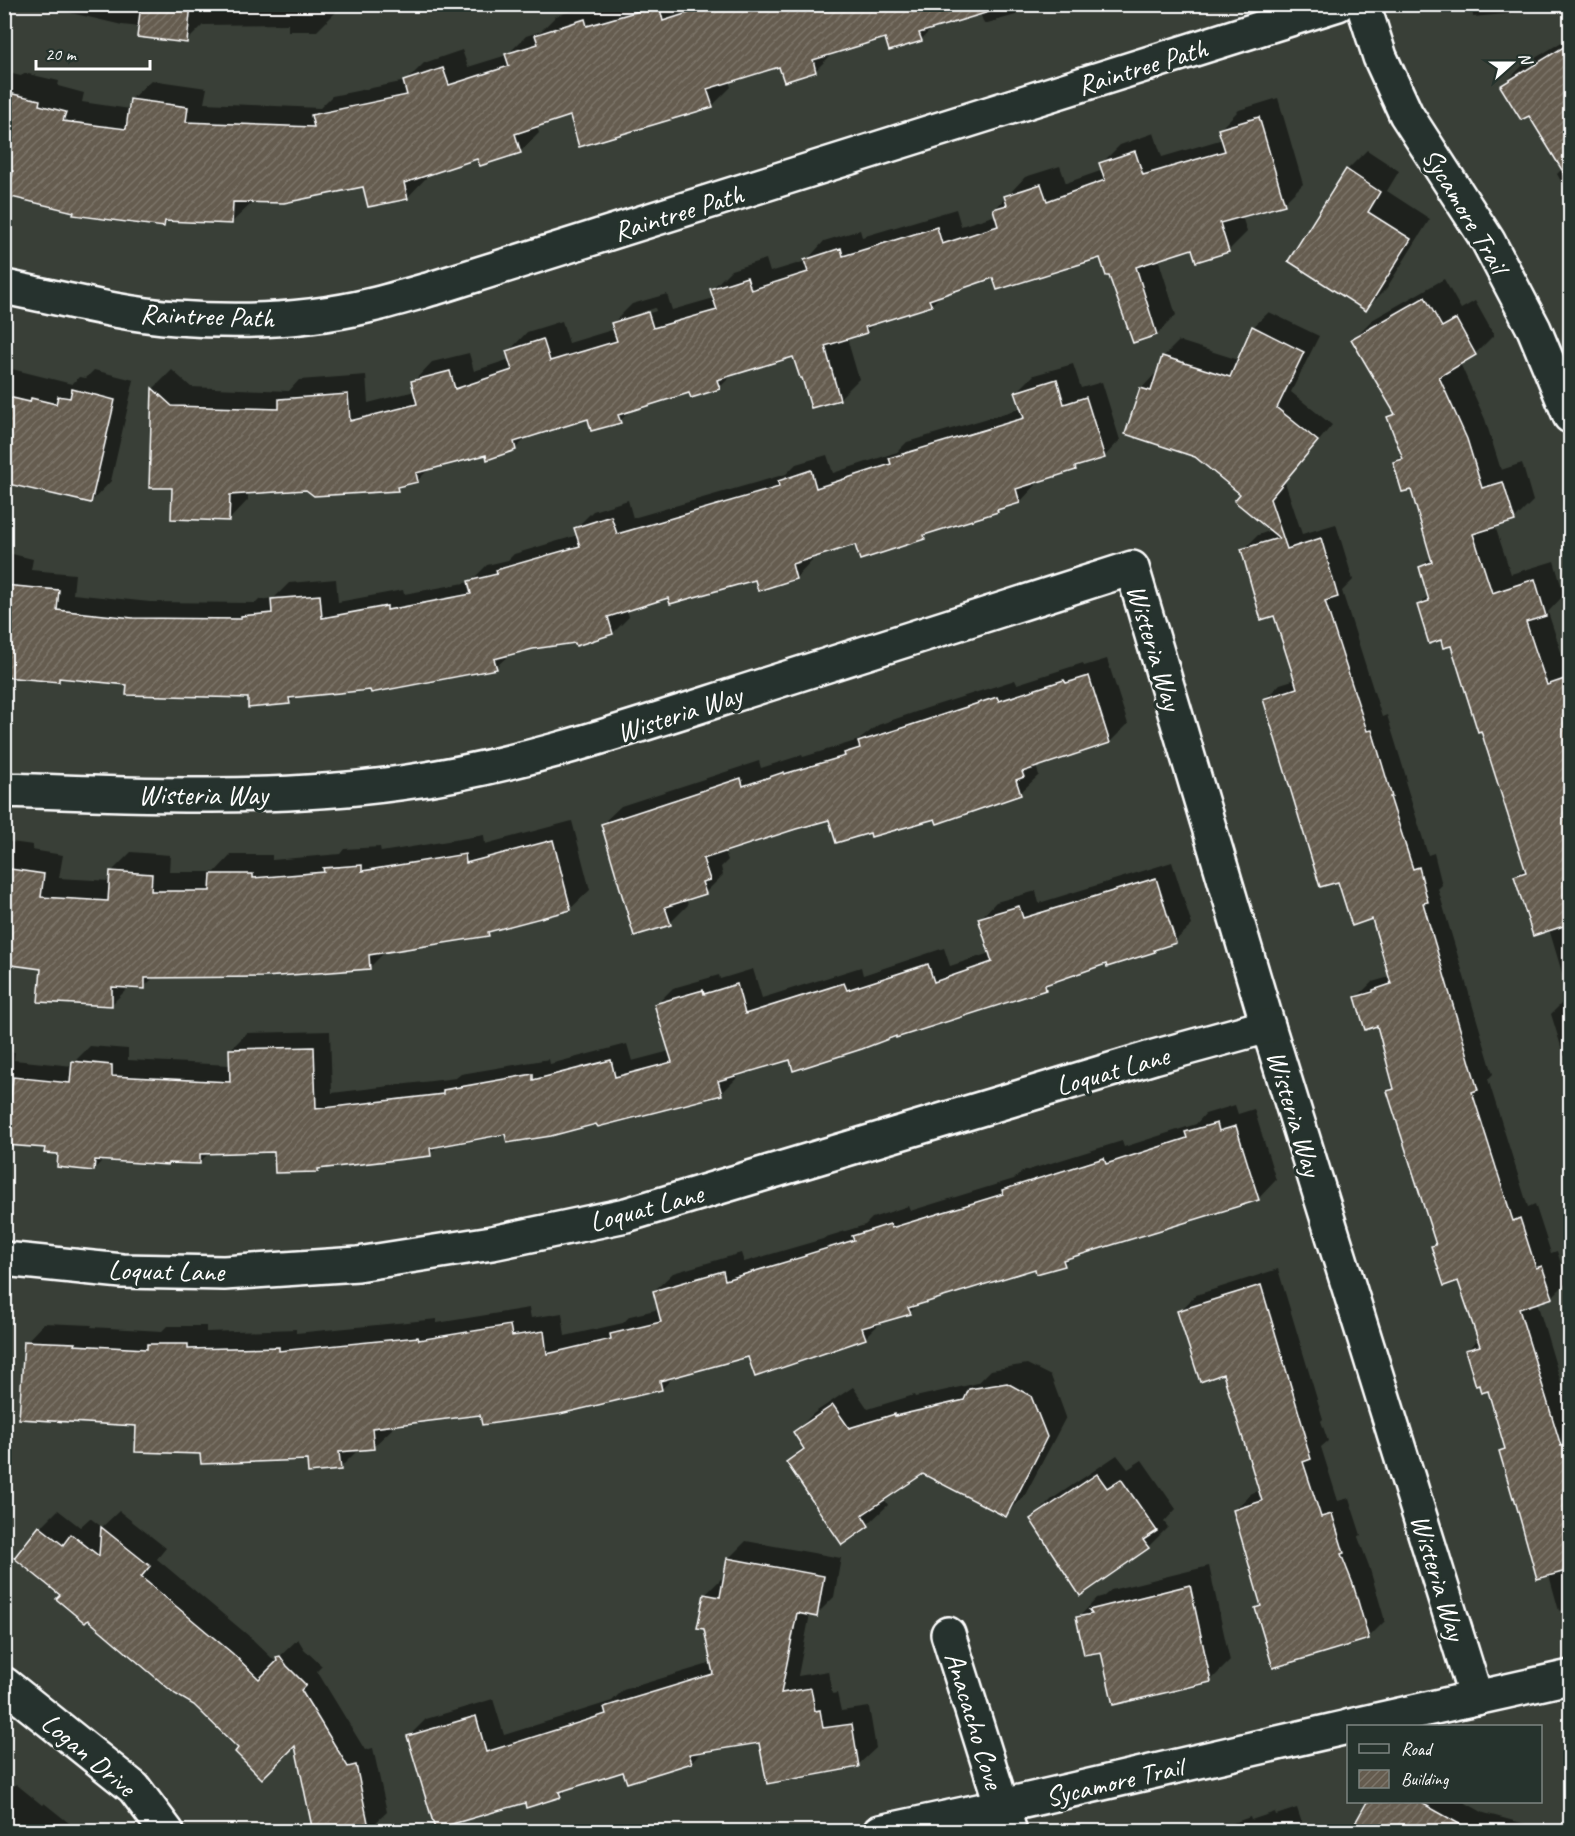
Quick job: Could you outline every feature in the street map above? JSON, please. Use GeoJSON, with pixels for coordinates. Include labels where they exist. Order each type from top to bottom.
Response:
{"type":"FeatureCollection","features":[{"type":"Feature","properties":{"kind":"street","name":"Raintree Path"},"geometry":{"type":"LineString","coordinates":[[4,287],[109,310],[175,318],[240,320],[305,316],[370,305],[445,285],[1338,4]]}},
{"type":"Feature","properties":{"kind":"street","name":"Sycamore Trail"},"geometry":{"type":"LineString","coordinates":[[1363,4],[1380,57],[1406,114],[1488,241],[1534,329],[1570,416]]}},
{"type":"Feature","properties":{"kind":"street","name":"Wisteria Way"},"geometry":{"type":"LineString","coordinates":[[4,790],[130,795],[264,795],[398,783],[465,772],[590,741],[1132,568],[1268,1026],[1476,1698]]}},
{"type":"Feature","properties":{"kind":"street","name":"Loquat Lane"},"geometry":{"type":"LineString","coordinates":[[4,1259],[122,1271],[224,1273],[358,1264],[492,1244],[626,1215],[1154,1057],[1268,1026]]}},
{"type":"Feature","properties":{"kind":"street","name":"Anacacho Cove"},"geometry":{"type":"LineString","coordinates":[[948,1634],[1006,1819]]}},
{"type":"Feature","properties":{"kind":"street","name":"Sycamore Trail"},"geometry":{"type":"LineString","coordinates":[[1358,1725],[1570,1677]]}},
{"type":"Feature","properties":{"kind":"street","name":"Logan Drive"},"geometry":{"type":"LineString","coordinates":[[4,1684],[135,1788],[167,1832]]}},
{"type":"Feature","properties":{"kind":"street","name":"Sycamore Trail"},"geometry":{"type":"LineString","coordinates":[[880,1832],[1006,1819],[1347,1728]]}},
{"type":"Feature","properties":{"kind":"building"},"geometry":{"type":"Polygon","coordinates":[[[141,4],[191,4],[187,43],[137,37],[141,4]]]}},
{"type":"Feature","properties":{"kind":"building"},"geometry":{"type":"Polygon","coordinates":[[[716,4],[988,4],[989,12],[919,33],[922,41],[889,51],[885,38],[813,60],[816,72],[784,82],[779,67],[707,89],[713,107],[579,147],[570,116],[515,134],[521,153],[480,166],[477,159],[404,183],[408,199],[368,207],[363,187],[284,203],[233,202],[232,224],[165,221],[164,227],[73,215],[74,212],[7,196],[13,171],[4,169],[4,92],[40,100],[39,105],[66,112],[63,121],[126,129],[130,99],[188,107],[186,122],[314,127],[311,115],[407,95],[403,81],[443,68],[449,85],[509,66],[505,54],[538,44],[535,35],[585,19],[587,26],[659,5],[663,21],[716,4]]]}},
{"type":"Feature","properties":{"kind":"building"},"geometry":{"type":"Polygon","coordinates":[[[1570,43],[1570,183],[1529,116],[1521,120],[1500,86],[1570,43]]]}},
{"type":"Feature","properties":{"kind":"building"},"geometry":{"type":"Polygon","coordinates":[[[1259,117],[1285,205],[1220,223],[1229,252],[1196,262],[1192,249],[1136,267],[1157,335],[1133,343],[1109,276],[1106,276],[1100,258],[997,290],[993,278],[929,300],[932,306],[865,327],[867,333],[825,346],[840,400],[811,408],[793,357],[717,380],[720,389],[691,398],[689,393],[618,415],[621,423],[591,431],[588,419],[514,442],[516,450],[487,460],[486,455],[416,473],[418,482],[397,487],[398,491],[314,496],[306,490],[230,495],[229,521],[171,519],[172,488],[149,488],[152,388],[172,406],[279,409],[279,399],[348,394],[350,421],[417,404],[411,381],[450,371],[455,389],[512,370],[506,351],[543,339],[550,361],[617,341],[611,323],[648,312],[653,328],[717,310],[710,289],[747,277],[751,290],[808,272],[804,260],[841,248],[843,256],[937,227],[942,244],[998,226],[993,209],[1007,205],[1004,196],[1041,184],[1047,201],[1105,180],[1099,163],[1135,151],[1143,175],[1225,151],[1218,129],[1259,117]]]}},
{"type":"Feature","properties":{"kind":"building"},"geometry":{"type":"Polygon","coordinates":[[[1346,169],[1380,192],[1368,212],[1411,239],[1366,311],[1288,261],[1346,169]]]}},
{"type":"Feature","properties":{"kind":"building"},"geometry":{"type":"Polygon","coordinates":[[[1425,297],[1442,327],[1456,319],[1476,355],[1439,377],[1467,439],[1482,488],[1503,482],[1515,521],[1473,534],[1492,593],[1535,579],[1546,616],[1526,622],[1547,685],[1570,677],[1570,924],[1533,936],[1514,876],[1526,872],[1481,731],[1478,732],[1451,646],[1443,648],[1441,640],[1429,644],[1417,605],[1429,601],[1419,567],[1432,562],[1411,490],[1402,492],[1393,462],[1403,459],[1387,417],[1395,414],[1351,339],[1425,297]]]}},
{"type":"Feature","properties":{"kind":"building"},"geometry":{"type":"Polygon","coordinates":[[[1252,326],[1304,352],[1277,408],[1318,441],[1270,499],[1287,549],[1321,538],[1338,597],[1325,601],[1367,731],[1372,730],[1413,869],[1419,867],[1428,902],[1423,903],[1478,1090],[1472,1092],[1513,1221],[1520,1218],[1536,1268],[1542,1266],[1553,1298],[1519,1309],[1561,1446],[1570,1444],[1570,1570],[1537,1579],[1499,1451],[1505,1449],[1488,1391],[1481,1393],[1479,1385],[1476,1386],[1465,1350],[1480,1346],[1458,1281],[1444,1286],[1431,1246],[1436,1245],[1387,1091],[1394,1089],[1377,1026],[1365,1030],[1355,997],[1391,984],[1372,919],[1352,926],[1338,882],[1320,887],[1263,699],[1297,688],[1274,616],[1261,620],[1241,549],[1279,538],[1234,501],[1240,494],[1195,457],[1125,434],[1140,388],[1151,391],[1162,356],[1230,377],[1252,326]]]}},
{"type":"Feature","properties":{"kind":"building"},"geometry":{"type":"Polygon","coordinates":[[[1057,379],[1064,404],[1086,397],[1105,458],[1016,489],[1020,503],[924,535],[925,539],[860,560],[855,545],[792,564],[796,579],[758,591],[755,580],[670,604],[668,598],[608,617],[613,634],[576,646],[575,643],[533,649],[494,659],[497,669],[371,693],[370,690],[289,698],[290,704],[248,708],[248,698],[126,695],[127,685],[59,678],[59,682],[4,677],[4,585],[59,590],[57,610],[133,618],[241,619],[241,616],[272,613],[271,599],[320,595],[322,618],[387,606],[387,610],[471,594],[468,581],[497,574],[496,570],[580,546],[574,528],[611,516],[617,534],[779,487],[778,481],[811,470],[816,488],[891,464],[889,458],[1024,418],[1015,392],[1057,379]]]}},
{"type":"Feature","properties":{"kind":"building"},"geometry":{"type":"Polygon","coordinates":[[[72,389],[115,400],[91,503],[4,483],[4,396],[30,402],[31,398],[56,404],[58,396],[70,398],[72,389]]]}},
{"type":"Feature","properties":{"kind":"building"},"geometry":{"type":"Polygon","coordinates":[[[1089,676],[1110,743],[1022,772],[1024,777],[1016,780],[1021,795],[937,824],[935,819],[871,837],[870,833],[836,843],[829,820],[703,859],[710,880],[702,882],[706,894],[665,907],[671,925],[634,936],[601,824],[741,778],[743,786],[784,772],[784,774],[845,756],[844,753],[860,748],[858,742],[997,697],[999,701],[1064,680],[1066,683],[1089,676]]]}},
{"type":"Feature","properties":{"kind":"building"},"geometry":{"type":"Polygon","coordinates":[[[553,840],[571,910],[488,932],[489,936],[369,955],[370,969],[265,977],[145,978],[145,989],[112,987],[112,1006],[38,1002],[41,969],[4,964],[4,868],[44,874],[41,897],[108,901],[110,871],[152,874],[151,891],[210,891],[211,874],[253,874],[253,878],[324,872],[323,868],[362,865],[362,871],[465,854],[466,863],[553,840]]]}},
{"type":"Feature","properties":{"kind":"building"},"geometry":{"type":"Polygon","coordinates":[[[1156,878],[1176,943],[1154,950],[1155,952],[1107,967],[1106,964],[1045,985],[1046,990],[896,1038],[896,1036],[793,1071],[790,1060],[718,1081],[722,1095],[598,1127],[596,1124],[551,1136],[507,1143],[505,1134],[430,1148],[431,1156],[318,1169],[318,1172],[275,1173],[274,1152],[200,1154],[200,1164],[168,1163],[168,1165],[95,1160],[94,1171],[57,1167],[58,1154],[44,1153],[45,1148],[6,1145],[13,1077],[70,1083],[72,1061],[112,1065],[112,1076],[230,1082],[229,1049],[314,1047],[316,1109],[443,1094],[443,1090],[533,1074],[533,1080],[611,1060],[615,1077],[672,1062],[654,1004],[703,990],[704,994],[737,984],[745,1014],[844,983],[847,990],[928,964],[934,982],[992,962],[978,918],[1019,906],[1023,918],[1156,878]]]}},
{"type":"Feature","properties":{"kind":"building"},"geometry":{"type":"Polygon","coordinates":[[[1217,1123],[1219,1131],[1236,1126],[1259,1200],[1063,1260],[1065,1266],[1036,1274],[1035,1269],[908,1308],[911,1314],[862,1328],[866,1339],[755,1377],[748,1357],[660,1381],[662,1390],[560,1414],[482,1425],[480,1415],[372,1428],[374,1449],[339,1452],[341,1470],[308,1473],[307,1460],[201,1464],[200,1454],[135,1452],[136,1426],[19,1419],[24,1341],[147,1349],[147,1344],[188,1344],[188,1349],[279,1347],[279,1351],[418,1337],[419,1340],[510,1325],[512,1336],[544,1331],[547,1354],[611,1339],[610,1334],[661,1322],[653,1291],[723,1271],[725,1280],[806,1256],[854,1240],[852,1236],[890,1224],[891,1228],[1003,1194],[1002,1190],[1104,1158],[1106,1164],[1187,1138],[1185,1132],[1217,1123]]]}},
{"type":"Feature","properties":{"kind":"building"},"geometry":{"type":"Polygon","coordinates":[[[1261,1285],[1306,1437],[1304,1437],[1311,1459],[1303,1462],[1321,1517],[1332,1514],[1344,1553],[1341,1554],[1353,1584],[1369,1639],[1273,1668],[1255,1608],[1261,1606],[1233,1510],[1262,1501],[1223,1374],[1200,1382],[1177,1311],[1261,1285]]]}},
{"type":"Feature","properties":{"kind":"building"},"geometry":{"type":"Polygon","coordinates":[[[1007,1383],[1031,1396],[1047,1437],[1006,1517],[923,1474],[862,1515],[869,1526],[842,1545],[786,1462],[804,1449],[793,1432],[833,1405],[849,1428],[895,1414],[895,1416],[964,1400],[969,1389],[1007,1383]]]}},
{"type":"Feature","properties":{"kind":"building"},"geometry":{"type":"Polygon","coordinates":[[[1097,1474],[1107,1488],[1121,1479],[1157,1531],[1143,1540],[1149,1548],[1080,1596],[1030,1519],[1097,1474]]]}},
{"type":"Feature","properties":{"kind":"building"},"geometry":{"type":"Polygon","coordinates":[[[39,1526],[63,1545],[71,1534],[99,1556],[101,1527],[150,1566],[141,1577],[232,1653],[259,1679],[277,1661],[276,1657],[280,1656],[306,1685],[301,1690],[348,1767],[356,1765],[370,1832],[313,1832],[295,1746],[262,1779],[235,1752],[238,1748],[194,1705],[175,1694],[88,1620],[85,1623],[56,1599],[60,1595],[14,1558],[39,1526]]]}},
{"type":"Feature","properties":{"kind":"building"},"geometry":{"type":"Polygon","coordinates":[[[727,1558],[824,1576],[817,1617],[797,1613],[781,1693],[811,1688],[815,1711],[820,1710],[823,1728],[852,1724],[859,1767],[767,1784],[759,1743],[689,1754],[692,1763],[627,1783],[623,1772],[559,1792],[561,1797],[526,1808],[525,1803],[435,1829],[407,1736],[476,1716],[486,1752],[606,1714],[604,1707],[713,1674],[704,1629],[697,1628],[704,1594],[720,1597],[727,1558]]]}},
{"type":"Feature","properties":{"kind":"building"},"geometry":{"type":"Polygon","coordinates":[[[1190,1585],[1211,1682],[1113,1705],[1101,1652],[1084,1655],[1076,1617],[1092,1614],[1089,1610],[1190,1585]]]}},
{"type":"Feature","properties":{"kind":"building"},"geometry":{"type":"Polygon","coordinates":[[[1366,1803],[1422,1803],[1474,1832],[1350,1832],[1366,1803]]]}}]}
